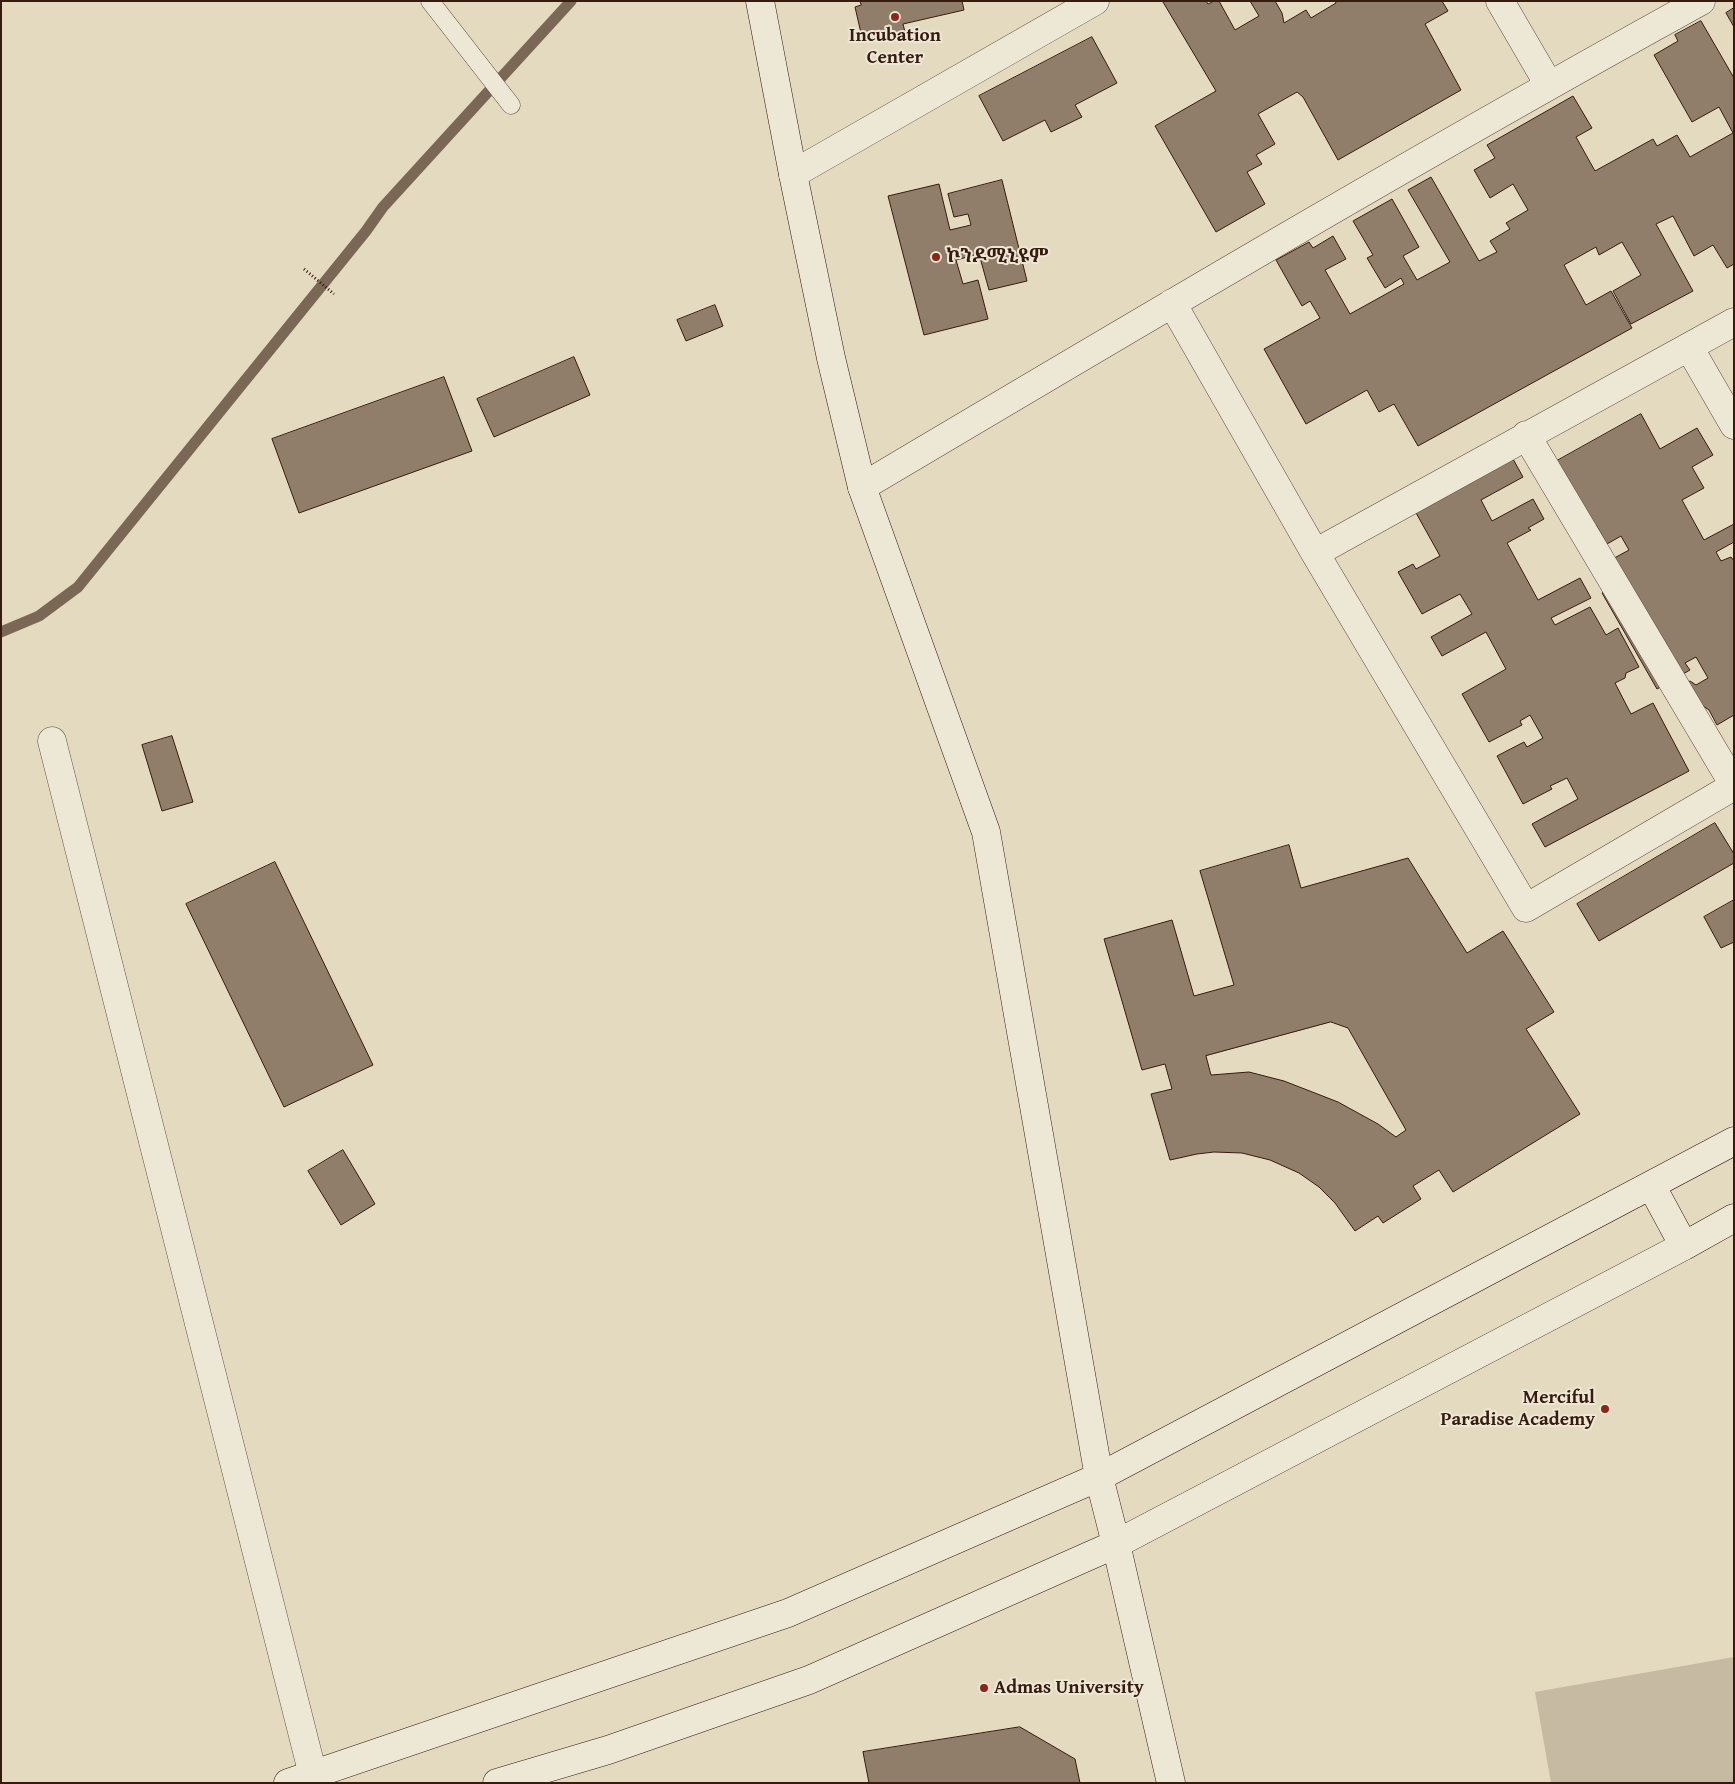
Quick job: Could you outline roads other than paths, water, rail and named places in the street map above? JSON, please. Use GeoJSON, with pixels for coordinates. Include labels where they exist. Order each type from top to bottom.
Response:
{"type":"FeatureCollection","features":[{"type":"Feature","properties":{"kind":"street"},"geometry":{"type":"LineString","coordinates":[[760,1],[831,358],[862,487],[986,832],[1099,1477],[1171,1783]]}},
{"type":"Feature","properties":{"kind":"street"},"geometry":{"type":"LineString","coordinates":[[793,174],[1094,1]]}},
{"type":"Feature","properties":{"kind":"street"},"geometry":{"type":"LineString","coordinates":[[1500,1],[1549,85]]}},
{"type":"Feature","properties":{"kind":"street"},"geometry":{"type":"LineString","coordinates":[[862,487],[1172,303],[1549,85],[1701,1]]}},
{"type":"Feature","properties":{"kind":"street"},"geometry":{"type":"LineString","coordinates":[[1172,303],[1315,553],[1526,908],[1734,786],[1526,435]]}},
{"type":"Feature","properties":{"kind":"street"},"geometry":{"type":"LineString","coordinates":[[1315,553],[1734,322]]}},
{"type":"Feature","properties":{"kind":"street"},"geometry":{"type":"LineString","coordinates":[[1689,347],[1734,425]]}},
{"type":"Feature","properties":{"kind":"street"},"geometry":{"type":"LineString","coordinates":[[52,742],[301,1779],[788,1614],[1099,1477],[1734,1141]]}},
{"type":"Feature","properties":{"kind":"street"},"geometry":{"type":"LineString","coordinates":[[1651,1185],[1684,1246]]}},
{"type":"Feature","properties":{"kind":"street"},"geometry":{"type":"LineString","coordinates":[[497,1783],[608,1750],[809,1680],[1116,1544],[1734,1218]]}},
{"type":"Feature","properties":{"kind":"lane"},"geometry":{"type":"LineString","coordinates":[[430,1],[511,105]]}},
{"type":"Feature","properties":{"kind":"waterway"},"geometry":{"type":"LineString","coordinates":[[1,632],[39,616],[78,587],[366,231],[383,207],[571,1]]}},
{"type":"Feature","properties":{"kind":"place","name":"Incubation Center"},"geometry":{"type":"Point","coordinates":[895,17]}},
{"type":"Feature","properties":{"kind":"place","name":"ኮንዶሚኒዩም"},"geometry":{"type":"Point","coordinates":[936,257]}},
{"type":"Feature","properties":{"kind":"place","name":"Merciful Paradise Academy"},"geometry":{"type":"Point","coordinates":[1605,1409]}},
{"type":"Feature","properties":{"kind":"place","name":"Admas University"},"geometry":{"type":"Point","coordinates":[984,1688]}}]}
